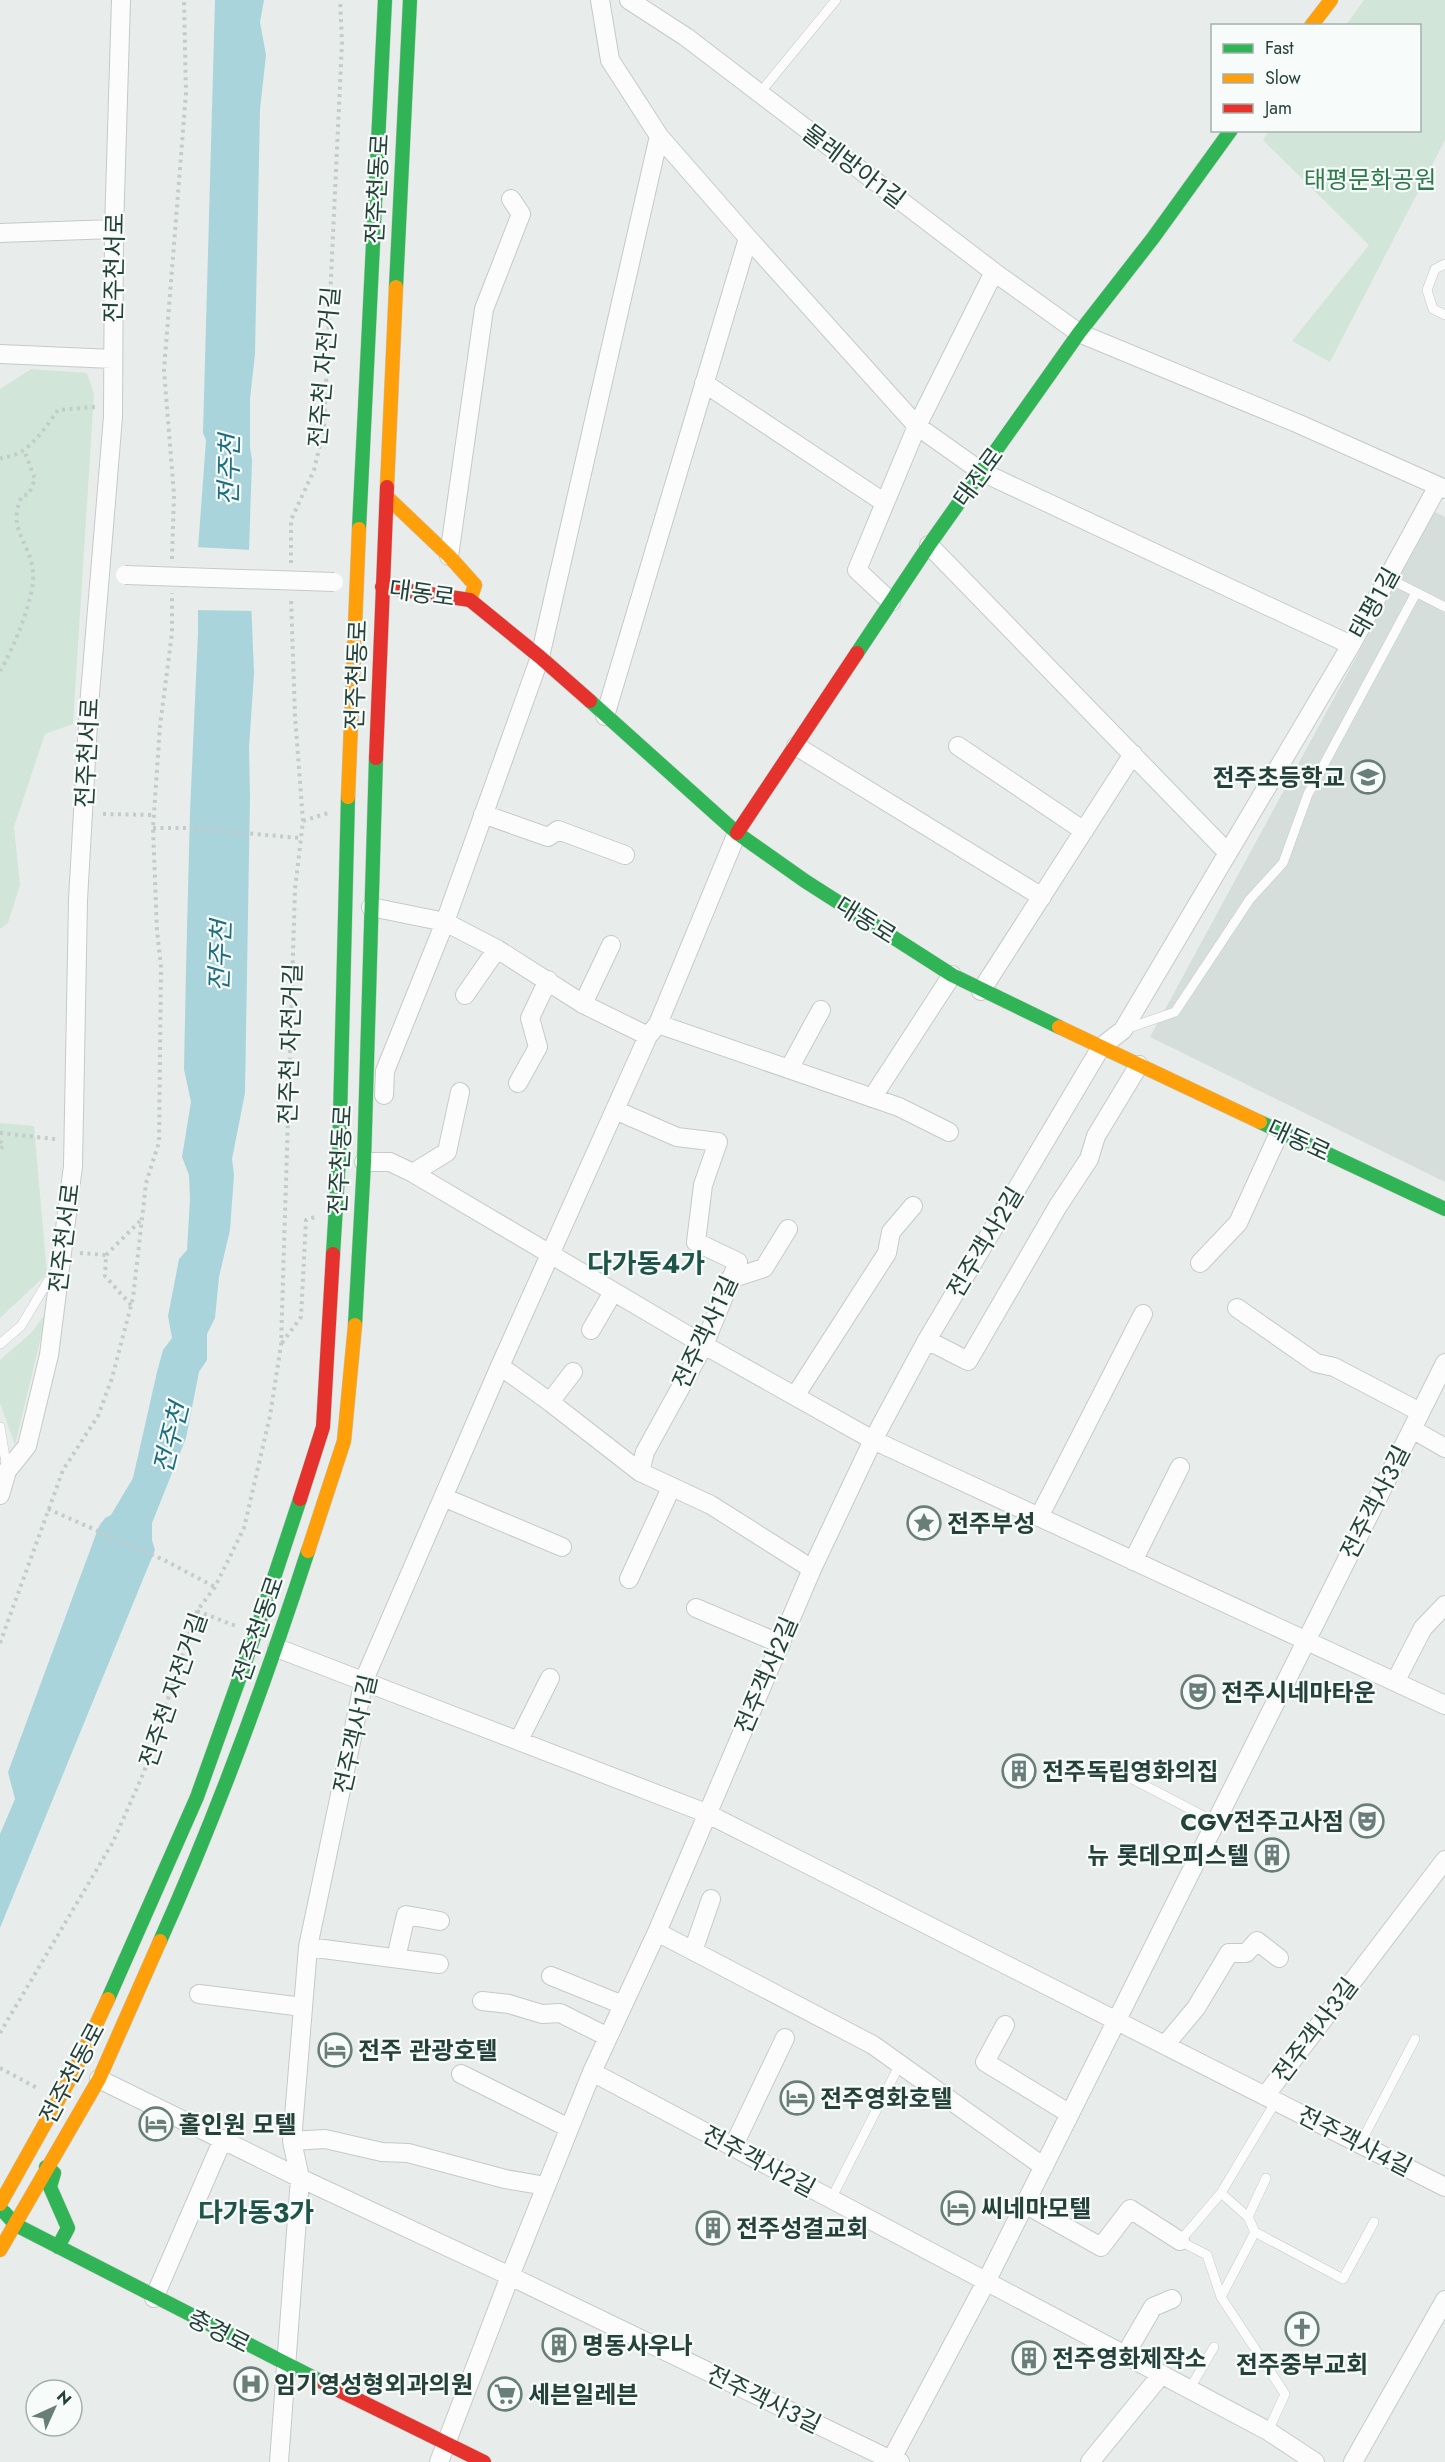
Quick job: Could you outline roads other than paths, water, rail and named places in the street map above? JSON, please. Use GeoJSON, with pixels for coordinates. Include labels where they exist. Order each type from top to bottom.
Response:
{"type":"FeatureCollection","features":[{"type":"Feature","properties":{"kind":"street","name":"전주천서로"},"geometry":{"type":"LineString","coordinates":[[0,1495],[7,1471],[27,1446],[49,1355],[74,1166],[78,900],[89,706],[113,407],[114,229],[121,0]]}},
{"type":"Feature","properties":{"kind":"street","name":"전주천동로"},"geometry":{"type":"LineString","coordinates":[[0,2206],[75,2070],[140,1930],[197,1797],[258,1626],[323,1427],[339,1167],[345,883],[356,584],[385,0]]}},
{"type":"Feature","properties":{"kind":"street","name":"전주천동로"},"geometry":{"type":"LineString","coordinates":[[0,2250],[99,2079],[186,1883],[277,1648],[344,1441],[356,1314],[364,1162],[382,587],[396,246],[410,0]]}},
{"type":"Feature","properties":{"kind":"street"},"geometry":{"type":"LineString","coordinates":[[600,0],[610,60],[659,136],[917,426],[982,472],[1352,645]]}},
{"type":"Feature","properties":{"kind":"street","name":"물레방아1길"},"geometry":{"type":"LineString","coordinates":[[629,0],[686,38],[994,272],[1079,333]]}},
{"type":"Feature","properties":{"kind":"street"},"geometry":{"type":"LineString","coordinates":[[1313,24],[1331,0]]}},
{"type":"Feature","properties":{"kind":"street","name":"태진로"},"geometry":{"type":"LineString","coordinates":[[737,833],[929,545],[1079,333],[1153,238],[1231,132]]}},
{"type":"Feature","properties":{"kind":"street"},"geometry":{"type":"LineString","coordinates":[[384,1095],[385,1071],[445,922],[540,657],[659,136]]}},
{"type":"Feature","properties":{"kind":"street"},"geometry":{"type":"LineString","coordinates":[[449,556],[484,309],[521,214],[511,199]]}},
{"type":"Feature","properties":{"kind":"street"},"geometry":{"type":"LineString","coordinates":[[0,233],[114,229]]}},
{"type":"Feature","properties":{"kind":"street"},"geometry":{"type":"LineString","coordinates":[[605,716],[748,238]]}},
{"type":"Feature","properties":{"kind":"street"},"geometry":{"type":"LineString","coordinates":[[891,603],[857,570],[917,426],[994,272]]}},
{"type":"Feature","properties":{"kind":"street","name":"태평1길"},"geometry":{"type":"LineString","coordinates":[[1079,333],[1299,424],[1442,488],[1388,578],[1352,645],[1123,1030],[1101,1047]]}},
{"type":"Feature","properties":{"kind":"street"},"geometry":{"type":"LineString","coordinates":[[0,354],[113,359]]}},
{"type":"Feature","properties":{"kind":"street"},"geometry":{"type":"LineString","coordinates":[[704,383],[885,503]]}},
{"type":"Feature","properties":{"kind":"street"},"geometry":{"type":"LineString","coordinates":[[387,497],[449,556],[475,585],[470,600]]}},
{"type":"Feature","properties":{"kind":"street"},"geometry":{"type":"LineString","coordinates":[[929,545],[1228,853]]}},
{"type":"Feature","properties":{"kind":"street","name":"대동로"},"geometry":{"type":"LineString","coordinates":[[101,574],[334,582],[434,593],[470,600],[540,657],[737,833],[805,881],[952,975],[981,991],[1445,1209]]}},
{"type":"Feature","properties":{"kind":"street"},"geometry":{"type":"LineString","coordinates":[[795,746],[1042,897]]}},
{"type":"Feature","properties":{"kind":"street"},"geometry":{"type":"LineString","coordinates":[[958,746],[1084,831]]}},
{"type":"Feature","properties":{"kind":"street"},"geometry":{"type":"LineString","coordinates":[[981,991],[1133,754]]}},
{"type":"Feature","properties":{"kind":"street"},"geometry":{"type":"LineString","coordinates":[[483,814],[548,837],[558,830],[625,855]]}},
{"type":"Feature","properties":{"kind":"street","name":"전주객사1길"},"geometry":{"type":"LineString","coordinates":[[279,2462],[300,2178],[292,2140],[308,1947],[364,1680],[549,1255],[653,1030],[737,833]]}},
{"type":"Feature","properties":{"kind":"street"},"geometry":{"type":"LineString","coordinates":[[371,907],[445,922],[497,949],[584,1004],[653,1030],[789,1069],[898,1107],[950,1132]]}},
{"type":"Feature","properties":{"kind":"street"},"geometry":{"type":"LineString","coordinates":[[584,1004],[611,945]]}},
{"type":"Feature","properties":{"kind":"street"},"geometry":{"type":"LineString","coordinates":[[465,995],[497,949]]}},
{"type":"Feature","properties":{"kind":"street"},"geometry":{"type":"LineString","coordinates":[[872,1098],[952,975]]}},
{"type":"Feature","properties":{"kind":"street"},"geometry":{"type":"LineString","coordinates":[[518,1083],[538,1047],[530,1018],[548,980]]}},
{"type":"Feature","properties":{"kind":"street"},"geometry":{"type":"LineString","coordinates":[[789,1069],[821,1010]]}},
{"type":"Feature","properties":{"kind":"street","name":"전주객사2길"},"geometry":{"type":"LineString","coordinates":[[446,2444],[510,2276],[592,2072],[657,1932],[812,1569],[873,1440],[927,1340],[1101,1047]]}},
{"type":"Feature","properties":{"kind":"street"},"geometry":{"type":"LineString","coordinates":[[927,1340],[968,1361],[1058,1206],[1089,1159],[1096,1136],[1139,1065]]}},
{"type":"Feature","properties":{"kind":"street"},"geometry":{"type":"LineString","coordinates":[[413,1173],[447,1152],[459,1092]]}},
{"type":"Feature","properties":{"kind":"street","name":"전주객사1길"},"geometry":{"type":"LineString","coordinates":[[615,1110],[677,1137],[718,1142],[703,1185],[696,1242],[738,1262],[704,1346],[645,1452],[640,1472]]}},
{"type":"Feature","properties":{"kind":"street"},"geometry":{"type":"LineString","coordinates":[[1200,1263],[1238,1223],[1280,1131]]}},
{"type":"Feature","properties":{"kind":"street"},"geometry":{"type":"LineString","coordinates":[[364,1162],[390,1162],[413,1173],[704,1346],[873,1440],[1445,1706]]}},
{"type":"Feature","properties":{"kind":"street"},"geometry":{"type":"LineString","coordinates":[[795,1396],[887,1253],[891,1232],[913,1206]]}},
{"type":"Feature","properties":{"kind":"street"},"geometry":{"type":"LineString","coordinates":[[730,1279],[764,1268],[788,1229]]}},
{"type":"Feature","properties":{"kind":"street"},"geometry":{"type":"LineString","coordinates":[[591,1330],[613,1293]]}},
{"type":"Feature","properties":{"kind":"street"},"geometry":{"type":"LineString","coordinates":[[1237,1308],[1316,1363],[1334,1367],[1420,1412]]}},
{"type":"Feature","properties":{"kind":"street"},"geometry":{"type":"LineString","coordinates":[[1039,1517],[1143,1314]]}},
{"type":"Feature","properties":{"kind":"street","name":"전주객사3길"},"geometry":{"type":"LineString","coordinates":[[510,2276],[893,2461],[1044,2167],[1445,1363]]}},
{"type":"Feature","properties":{"kind":"street"},"geometry":{"type":"LineString","coordinates":[[500,1366],[640,1472],[671,1488],[711,1504],[812,1569]]}},
{"type":"Feature","properties":{"kind":"street"},"geometry":{"type":"LineString","coordinates":[[550,1402],[573,1372]]}},
{"type":"Feature","properties":{"kind":"street"},"geometry":{"type":"LineString","coordinates":[[1412,1429],[1445,1448]]}},
{"type":"Feature","properties":{"kind":"street"},"geometry":{"type":"LineString","coordinates":[[1133,1561],[1180,1467]]}},
{"type":"Feature","properties":{"kind":"street"},"geometry":{"type":"LineString","coordinates":[[630,1579],[671,1488]]}},
{"type":"Feature","properties":{"kind":"street"},"geometry":{"type":"LineString","coordinates":[[443,1497],[562,1546]]}},
{"type":"Feature","properties":{"kind":"street"},"geometry":{"type":"LineString","coordinates":[[1395,1682],[1423,1628],[1445,1605]]}},
{"type":"Feature","properties":{"kind":"street"},"geometry":{"type":"LineString","coordinates":[[696,1608],[781,1644]]}},
{"type":"Feature","properties":{"kind":"street"},"geometry":{"type":"LineString","coordinates":[[277,1648],[706,1813]]}},
{"type":"Feature","properties":{"kind":"street"},"geometry":{"type":"LineString","coordinates":[[519,1740],[550,1678]]}},
{"type":"Feature","properties":{"kind":"street","name":"전주객사3길"},"geometry":{"type":"LineString","coordinates":[[706,1813],[1270,2099],[1445,1860]]}},
{"type":"Feature","properties":{"kind":"street"},"geometry":{"type":"LineString","coordinates":[[693,1951],[711,1899]]}},
{"type":"Feature","properties":{"kind":"street"},"geometry":{"type":"LineString","coordinates":[[396,1958],[406,1915],[440,1921]]}},
{"type":"Feature","properties":{"kind":"street"},"geometry":{"type":"LineString","coordinates":[[657,1932],[873,2044],[1044,2167]]}},
{"type":"Feature","properties":{"kind":"street"},"geometry":{"type":"LineString","coordinates":[[1166,2045],[1196,2008],[1229,1953],[1246,1953],[1257,1941],[1279,1958]]}},
{"type":"Feature","properties":{"kind":"street"},"geometry":{"type":"LineString","coordinates":[[308,1947],[439,1964]]}},
{"type":"Feature","properties":{"kind":"street"},"geometry":{"type":"LineString","coordinates":[[551,1976],[623,2005]]}},
{"type":"Feature","properties":{"kind":"street"},"geometry":{"type":"LineString","coordinates":[[199,1994],[303,2007]]}},
{"type":"Feature","properties":{"kind":"street"},"geometry":{"type":"LineString","coordinates":[[482,2001],[509,2004],[542,2014],[560,2013],[608,2037]]}},
{"type":"Feature","properties":{"kind":"street"},"geometry":{"type":"LineString","coordinates":[[1005,2025],[985,2062],[1070,2114]]}},
{"type":"Feature","properties":{"kind":"street"},"geometry":{"type":"LineString","coordinates":[[733,2147],[785,2038]]}},
{"type":"Feature","properties":{"kind":"street","name":"전주객사2길"},"geometry":{"type":"LineString","coordinates":[[592,2072],[831,2199]]}},
{"type":"Feature","properties":{"kind":"street"},"geometry":{"type":"LineString","coordinates":[[461,2074],[569,2128]]}},
{"type":"Feature","properties":{"kind":"street"},"geometry":{"type":"LineString","coordinates":[[99,2079],[300,2178],[510,2276]]}},
{"type":"Feature","properties":{"kind":"street","name":"전주객사4길"},"geometry":{"type":"LineString","coordinates":[[1270,2099],[1445,2187]]}},
{"type":"Feature","properties":{"kind":"street"},"geometry":{"type":"LineString","coordinates":[[154,2298],[223,2139]]}},
{"type":"Feature","properties":{"kind":"street"},"geometry":{"type":"LineString","coordinates":[[292,2140],[325,2139],[382,2152],[408,2153],[505,2179],[546,2186]]}},
{"type":"Feature","properties":{"kind":"street"},"geometry":{"type":"LineString","coordinates":[[46,2167],[54,2173],[50,2187],[68,2228],[58,2247]]}},
{"type":"Feature","properties":{"kind":"street"},"geometry":{"type":"LineString","coordinates":[[831,2199],[1268,2431],[1315,2462]]}},
{"type":"Feature","properties":{"kind":"street"},"geometry":{"type":"LineString","coordinates":[[1025,2204],[1101,2247],[1130,2209],[1180,2241]]}},
{"type":"Feature","properties":{"kind":"street"},"geometry":{"type":"LineString","coordinates":[[0,2206],[16,2225]]}},
{"type":"Feature","properties":{"kind":"street"},"geometry":{"type":"LineString","coordinates":[[0,2225],[16,2225]]}},
{"type":"Feature","properties":{"kind":"street","name":"충경로"},"geometry":{"type":"LineString","coordinates":[[16,2225],[286,2366],[484,2462]]}},
{"type":"Feature","properties":{"kind":"street"},"geometry":{"type":"LineString","coordinates":[[1125,2355],[1153,2307],[1172,2299]]}},
{"type":"Feature","properties":{"kind":"street"},"geometry":{"type":"LineString","coordinates":[[1353,2462],[1445,2300]]}},
{"type":"Feature","properties":{"kind":"street"},"geometry":{"type":"LineString","coordinates":[[1090,2462],[1161,2375]]}},
{"type":"Feature","properties":{"kind":"street"},"geometry":{"type":"LineString","coordinates":[[439,2462],[446,2444]]}},
{"type":"Feature","properties":{"kind":"lane"},"geometry":{"type":"LineString","coordinates":[[759,94],[836,0]]}},
{"type":"Feature","properties":{"kind":"lane"},"geometry":{"type":"LineString","coordinates":[[1445,264],[1435,269],[1427,290],[1433,309],[1445,315]]}},
{"type":"Feature","properties":{"kind":"lane"},"geometry":{"type":"LineString","coordinates":[[1388,578],[1445,607]]}},
{"type":"Feature","properties":{"kind":"lane"},"geometry":{"type":"LineString","coordinates":[[1123,1030],[1175,1012],[1250,899],[1283,863],[1308,794],[1416,593]]}},
{"type":"Feature","properties":{"kind":"lane"},"geometry":{"type":"LineString","coordinates":[[0,1344],[21,1326],[48,1281],[58,1280]]}},
{"type":"Feature","properties":{"kind":"lane"},"geometry":{"type":"LineString","coordinates":[[0,1427],[7,1471]]}},
{"type":"Feature","properties":{"kind":"lane"},"geometry":{"type":"LineString","coordinates":[[1117,1771],[1215,1822]]}},
{"type":"Feature","properties":{"kind":"lane"},"geometry":{"type":"LineString","coordinates":[[1360,2144],[1415,2039]]}},
{"type":"Feature","properties":{"kind":"lane"},"geometry":{"type":"LineString","coordinates":[[831,2199],[900,2064]]}},
{"type":"Feature","properties":{"kind":"lane"},"geometry":{"type":"LineString","coordinates":[[1268,2431],[1285,2394],[1221,2297],[1207,2255],[1180,2241],[1221,2193],[1270,2099]]}},
{"type":"Feature","properties":{"kind":"lane"},"geometry":{"type":"LineString","coordinates":[[1248,2217],[1266,2178]]}},
{"type":"Feature","properties":{"kind":"lane"},"geometry":{"type":"LineString","coordinates":[[1221,2193],[1248,2217],[1254,2232],[1343,2279],[1374,2222]]}},
{"type":"Feature","properties":{"kind":"lane"},"geometry":{"type":"LineString","coordinates":[[1221,2297],[1254,2232]]}},
{"type":"Feature","properties":{"kind":"lane"},"geometry":{"type":"LineString","coordinates":[[1189,2390],[1214,2347]]}},
{"type":"Feature","properties":{"kind":"water","name":"전주천"},"geometry":{"type":"Polygon","coordinates":[[[215,0],[264,0],[260,22],[266,55],[260,109],[255,354],[250,399],[252,460],[249,551],[254,673],[249,748],[245,1093],[232,1159],[234,1175],[230,1230],[219,1277],[215,1318],[207,1334],[207,1360],[199,1372],[186,1438],[152,1523],[152,1540],[155,1550],[0,1928],[0,1834],[15,1799],[8,1772],[99,1526],[105,1518],[111,1515],[133,1478],[163,1350],[172,1338],[168,1316],[179,1259],[187,1250],[189,1175],[182,1157],[191,1102],[184,1069],[186,969],[198,633],[198,549],[206,440],[203,433],[215,0]]]}},
{"type":"Feature","properties":{"kind":"place","name":"전주초등학교"},"geometry":{"type":"Point","coordinates":[1368,777]}},
{"type":"Feature","properties":{"kind":"place","name":"전주부성"},"geometry":{"type":"Point","coordinates":[924,1523]}},
{"type":"Feature","properties":{"kind":"place","name":"전주시네마타운"},"geometry":{"type":"Point","coordinates":[1198,1692]}},
{"type":"Feature","properties":{"kind":"place","name":"전주독립영화의집"},"geometry":{"type":"Point","coordinates":[1019,1771]}},
{"type":"Feature","properties":{"kind":"place","name":"CGV전주고사점"},"geometry":{"type":"Point","coordinates":[1367,1821]}},
{"type":"Feature","properties":{"kind":"place","name":"뉴 롯데오피스텔"},"geometry":{"type":"Point","coordinates":[1272,1855]}},
{"type":"Feature","properties":{"kind":"place","name":"전주 관광호텔"},"geometry":{"type":"Point","coordinates":[335,2050]}},
{"type":"Feature","properties":{"kind":"place","name":"전주영화호텔"},"geometry":{"type":"Point","coordinates":[797,2098]}},
{"type":"Feature","properties":{"kind":"place","name":"홀인원 모텔"},"geometry":{"type":"Point","coordinates":[156,2124]}},
{"type":"Feature","properties":{"kind":"place","name":"씨네마모텔"},"geometry":{"type":"Point","coordinates":[958,2208]}},
{"type":"Feature","properties":{"kind":"place","name":"전주성결교회"},"geometry":{"type":"Point","coordinates":[713,2228]}},
{"type":"Feature","properties":{"kind":"place","name":"전주중부교회"},"geometry":{"type":"Point","coordinates":[1302,2329]}},
{"type":"Feature","properties":{"kind":"place","name":"명동사우나"},"geometry":{"type":"Point","coordinates":[559,2345]}},
{"type":"Feature","properties":{"kind":"place","name":"전주영화제작소"},"geometry":{"type":"Point","coordinates":[1029,2358]}},
{"type":"Feature","properties":{"kind":"place","name":"임기영성형외과의원"},"geometry":{"type":"Point","coordinates":[251,2384]}},
{"type":"Feature","properties":{"kind":"place","name":"세븐일레븐"},"geometry":{"type":"Point","coordinates":[505,2394]}},
{"type":"Feature","properties":{"kind":"district","name":"다가동4가"},"geometry":{"type":"Point","coordinates":[646,1263]}},
{"type":"Feature","properties":{"kind":"district","name":"다가동3가"},"geometry":{"type":"Point","coordinates":[256,2212]}},
{"type":"Feature","properties":{"kind":"park label","name":"태평문화공원"},"geometry":{"type":"Point","coordinates":[1370,179]}}]}
